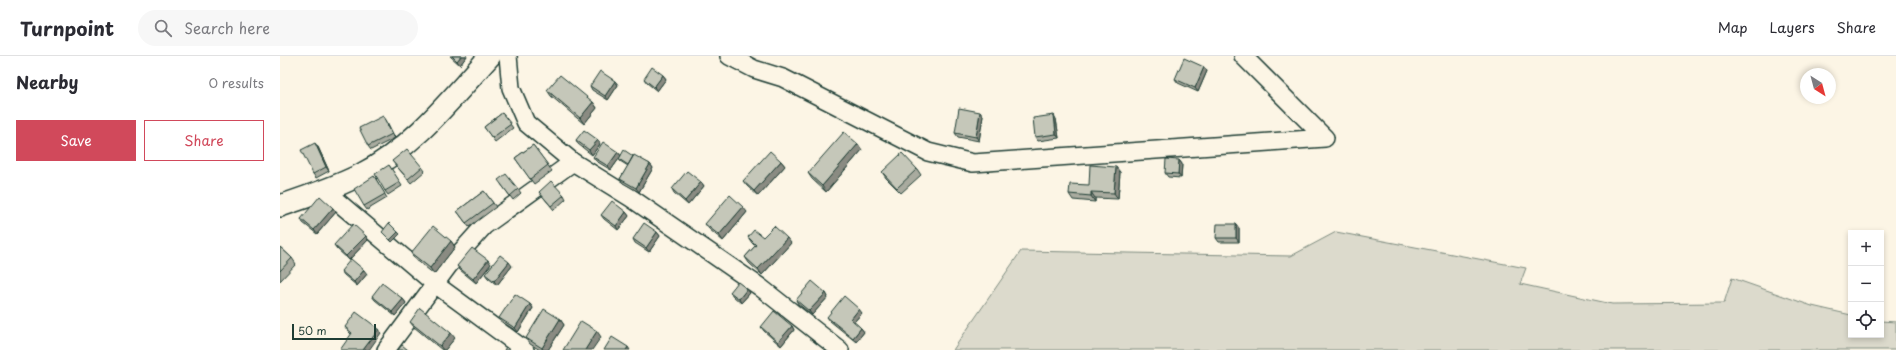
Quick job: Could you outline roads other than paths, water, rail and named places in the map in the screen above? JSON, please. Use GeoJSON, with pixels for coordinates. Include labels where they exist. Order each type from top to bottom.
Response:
{"type":"FeatureCollection","features":[{"type":"Feature","properties":{"kind":"main road"},"geometry":{"type":"LineString","coordinates":[[280,206],[325,191],[361,174],[403,146],[435,117],[490,56]]}},
{"type":"Feature","properties":{"kind":"street"},"geometry":{"type":"LineString","coordinates":[[508,56],[511,88],[526,123],[573,162],[630,198],[760,287],[840,350]]}},
{"type":"Feature","properties":{"kind":"street"},"geometry":{"type":"LineString","coordinates":[[728,56],[754,68],[783,78],[928,152],[973,163],[1324,138],[1243,56]]}},
{"type":"Feature","properties":{"kind":"street"},"geometry":{"type":"LineString","coordinates":[[386,350],[449,265],[484,226],[573,162]]}},
{"type":"Feature","properties":{"kind":"street"},"geometry":{"type":"LineString","coordinates":[[325,191],[435,284],[525,350]]}}]}
